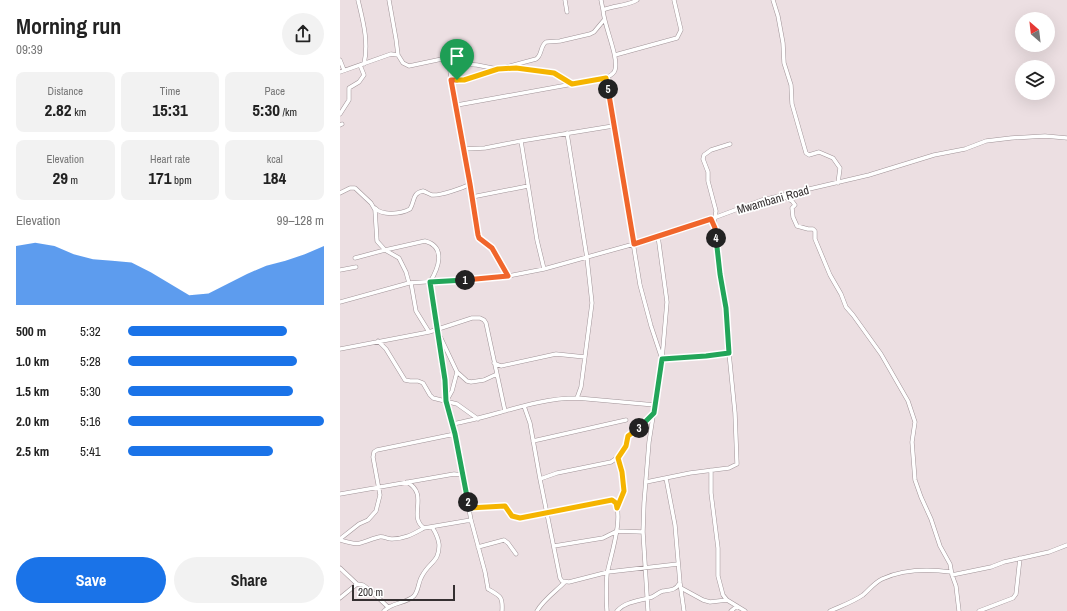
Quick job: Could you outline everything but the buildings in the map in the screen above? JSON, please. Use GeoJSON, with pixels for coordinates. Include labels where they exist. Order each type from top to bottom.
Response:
{"type":"FeatureCollection","features":[{"type":"Feature","properties":{"kind":"street"},"geometry":{"type":"LineString","coordinates":[[358,0],[366,46],[364,64]]}},
{"type":"Feature","properties":{"kind":"street"},"geometry":{"type":"LineString","coordinates":[[389,0],[398,55],[403,63],[409,66],[442,60],[447,61],[448,63],[476,65],[498,69],[516,68],[554,73],[572,84]]}},
{"type":"Feature","properties":{"kind":"street"},"geometry":{"type":"LineString","coordinates":[[565,0],[567,12]]}},
{"type":"Feature","properties":{"kind":"street"},"geometry":{"type":"LineString","coordinates":[[457,105],[606,78],[612,75],[615,70],[614,55],[604,20],[601,0]]}},
{"type":"Feature","properties":{"kind":"street"},"geometry":{"type":"LineString","coordinates":[[603,10],[637,0],[644,0]]}},
{"type":"Feature","properties":{"kind":"street"},"geometry":{"type":"LineString","coordinates":[[614,55],[677,38],[681,30],[674,0]]}},
{"type":"Feature","properties":{"kind":"street"},"geometry":{"type":"LineString","coordinates":[[773,0],[778,16],[783,43],[784,63],[791,84],[792,104],[806,153],[809,155],[819,152],[833,158],[840,168],[838,183]]}},
{"type":"Feature","properties":{"kind":"street"},"geometry":{"type":"LineString","coordinates":[[451,80],[464,80],[498,69],[538,59],[543,45],[546,42],[560,41],[590,34],[594,32],[604,20]]}},
{"type":"Feature","properties":{"kind":"street"},"geometry":{"type":"LineString","coordinates":[[340,60],[342,71],[391,54],[398,55]]}},
{"type":"Feature","properties":{"kind":"street"},"geometry":{"type":"LineString","coordinates":[[448,63],[457,105],[479,238],[492,248],[508,276]]}},
{"type":"Feature","properties":{"kind":"street"},"geometry":{"type":"LineString","coordinates":[[340,114],[349,100],[349,88],[363,78],[364,75],[360,65]]}},
{"type":"Feature","properties":{"kind":"street"},"geometry":{"type":"LineString","coordinates":[[606,78],[640,285],[662,359]]}},
{"type":"Feature","properties":{"kind":"street"},"geometry":{"type":"LineString","coordinates":[[464,149],[485,148],[521,140],[613,126]]}},
{"type":"Feature","properties":{"kind":"street"},"geometry":{"type":"LineString","coordinates":[[567,133],[587,258],[592,302],[581,387],[577,398]]}},
{"type":"Feature","properties":{"kind":"street","name":"Mwambani Road"},"geometry":{"type":"LineString","coordinates":[[340,302],[410,283],[508,276],[544,269],[634,244],[711,219],[762,200],[838,183],[934,155],[965,149],[986,141],[1045,136],[1067,138]]}},
{"type":"Feature","properties":{"kind":"street"},"geometry":{"type":"LineString","coordinates":[[521,140],[537,240],[544,269]]}},
{"type":"Feature","properties":{"kind":"street"},"geometry":{"type":"LineString","coordinates":[[646,482],[655,479],[729,468],[737,464],[738,461],[726,308],[714,225],[716,210],[708,181],[708,172],[703,159],[704,155],[711,150],[730,144]]}},
{"type":"Feature","properties":{"kind":"street"},"geometry":{"type":"LineString","coordinates":[[340,193],[350,188],[355,188],[361,192],[380,212],[400,213],[410,209],[414,196],[419,191],[430,194],[441,194],[461,189],[470,184]]}},
{"type":"Feature","properties":{"kind":"street"},"geometry":{"type":"LineString","coordinates":[[472,196],[528,186]]}},
{"type":"Feature","properties":{"kind":"street"},"geometry":{"type":"LineString","coordinates":[[782,196],[788,198],[795,205],[792,208],[792,213],[798,226],[813,229],[815,231],[815,238],[830,275],[841,294],[846,307],[881,354],[908,401],[915,422],[912,442],[915,480],[921,497],[932,519],[940,546],[950,564],[951,574],[956,586],[958,611]]}},
{"type":"Feature","properties":{"kind":"street"},"geometry":{"type":"LineString","coordinates":[[374,207],[376,238],[385,250],[400,258],[410,283],[416,311],[429,332]]}},
{"type":"Feature","properties":{"kind":"street"},"geometry":{"type":"LineString","coordinates":[[711,219],[714,225]]}},
{"type":"Feature","properties":{"kind":"street"},"geometry":{"type":"LineString","coordinates":[[648,611],[643,532],[644,503],[646,474],[662,359],[668,302],[658,236]]}},
{"type":"Feature","properties":{"kind":"street"},"geometry":{"type":"LineString","coordinates":[[355,258],[425,241],[436,248],[439,260],[436,272],[430,282],[445,380],[446,401],[455,434],[471,520],[488,589],[499,595],[502,600],[502,611]]}},
{"type":"Feature","properties":{"kind":"street"},"geometry":{"type":"LineString","coordinates":[[340,270],[356,267]]}},
{"type":"Feature","properties":{"kind":"street"},"geometry":{"type":"LineString","coordinates":[[340,349],[429,332],[472,318],[480,318],[486,323],[505,411]]}},
{"type":"Feature","properties":{"kind":"street"},"geometry":{"type":"LineString","coordinates":[[437,330],[457,372],[467,381],[471,382],[484,380],[496,374]]}},
{"type":"Feature","properties":{"kind":"street"},"geometry":{"type":"LineString","coordinates":[[378,341],[386,349],[405,380],[418,380],[423,383],[433,398],[457,404],[478,418]]}},
{"type":"Feature","properties":{"kind":"street"},"geometry":{"type":"LineString","coordinates":[[662,359],[729,353]]}},
{"type":"Feature","properties":{"kind":"street"},"geometry":{"type":"LineString","coordinates":[[494,363],[501,366],[556,354],[585,357]]}},
{"type":"Feature","properties":{"kind":"street"},"geometry":{"type":"LineString","coordinates":[[446,401],[452,391],[457,372]]}},
{"type":"Feature","properties":{"kind":"street"},"geometry":{"type":"LineString","coordinates":[[452,424],[560,398],[577,398],[655,405]]}},
{"type":"Feature","properties":{"kind":"street"},"geometry":{"type":"LineString","coordinates":[[524,406],[530,423],[546,513],[560,578],[565,582]]}},
{"type":"Feature","properties":{"kind":"street"},"geometry":{"type":"LineString","coordinates":[[540,479],[556,473],[611,462],[618,458],[626,446],[628,436],[654,413]]}},
{"type":"Feature","properties":{"kind":"street"},"geometry":{"type":"LineString","coordinates":[[533,441],[626,420]]}},
{"type":"Feature","properties":{"kind":"street"},"geometry":{"type":"LineString","coordinates":[[455,434],[377,450],[374,452],[373,456],[379,487],[379,501],[376,511],[371,517],[359,524],[348,534],[342,536],[340,540],[353,545],[363,544],[380,537],[391,539],[406,538],[424,528],[446,523],[471,520]]}},
{"type":"Feature","properties":{"kind":"street"},"geometry":{"type":"LineString","coordinates":[[617,508],[624,491],[622,472],[618,458]]}},
{"type":"Feature","properties":{"kind":"street"},"geometry":{"type":"LineString","coordinates":[[454,474],[461,468]]}},
{"type":"Feature","properties":{"kind":"street"},"geometry":{"type":"LineString","coordinates":[[711,470],[711,492],[718,548],[718,576],[723,595],[727,600],[745,611]]}},
{"type":"Feature","properties":{"kind":"street"},"geometry":{"type":"LineString","coordinates":[[340,494],[454,474],[463,475]]}},
{"type":"Feature","properties":{"kind":"street"},"geometry":{"type":"LineString","coordinates":[[646,474],[655,479]]}},
{"type":"Feature","properties":{"kind":"street"},"geometry":{"type":"LineString","coordinates":[[666,478],[675,525],[684,611]]}},
{"type":"Feature","properties":{"kind":"street"},"geometry":{"type":"LineString","coordinates":[[406,482],[417,490],[418,518],[420,526],[424,528]]}},
{"type":"Feature","properties":{"kind":"street"},"geometry":{"type":"LineString","coordinates":[[469,508],[505,506],[512,516],[520,518],[612,500],[616,503],[617,508],[617,531],[608,572],[606,590],[607,611]]}},
{"type":"Feature","properties":{"kind":"street"},"geometry":{"type":"LineString","coordinates":[[384,611],[388,606],[405,602],[414,596],[418,590],[421,577],[436,560],[439,550],[438,538],[432,527]]}},
{"type":"Feature","properties":{"kind":"street"},"geometry":{"type":"LineString","coordinates":[[554,546],[603,538],[617,531],[643,532]]}},
{"type":"Feature","properties":{"kind":"street"},"geometry":{"type":"LineString","coordinates":[[478,547],[504,540],[516,554]]}},
{"type":"Feature","properties":{"kind":"street"},"geometry":{"type":"LineString","coordinates":[[830,611],[858,598],[882,579],[899,574],[916,570],[951,574],[991,567],[1020,558],[1049,552],[1067,545]]}},
{"type":"Feature","properties":{"kind":"street"},"geometry":{"type":"LineString","coordinates":[[979,611],[1013,598],[1016,594],[1020,558]]}},
{"type":"Feature","properties":{"kind":"street"},"geometry":{"type":"LineString","coordinates":[[537,611],[544,601],[565,582],[608,572],[678,564]]}},
{"type":"Feature","properties":{"kind":"street"},"geometry":{"type":"LineString","coordinates":[[340,568],[357,584],[363,585],[388,606]]}},
{"type":"Feature","properties":{"kind":"street"},"geometry":{"type":"LineString","coordinates":[[617,611],[624,605],[663,591],[673,590],[679,586],[680,582]]}},
{"type":"Feature","properties":{"kind":"street"},"geometry":{"type":"LineString","coordinates":[[340,598],[357,584]]}},
{"type":"Feature","properties":{"kind":"street"},"geometry":{"type":"LineString","coordinates":[[681,588],[703,600],[710,602],[727,600]]}},
{"type":"Feature","properties":{"kind":"street"},"geometry":{"type":"LineString","coordinates":[[731,611],[737,606]]}},
{"type":"Feature","properties":{"kind":"route"},"geometry":{"type":"LineString","coordinates":[[516,68],[558,74],[572,84],[606,78],[634,244],[711,219],[714,225],[726,308],[729,353],[662,359],[654,413],[651,414],[647,421],[634,432],[629,434],[626,446],[618,458],[622,472],[624,491],[617,508],[616,503],[612,500],[515,518],[505,506],[469,508],[455,434],[446,401],[445,380],[430,282],[508,276],[492,248],[479,238],[478,235],[457,105],[451,80],[457,80],[464,80],[498,69],[516,68]]}}]}
